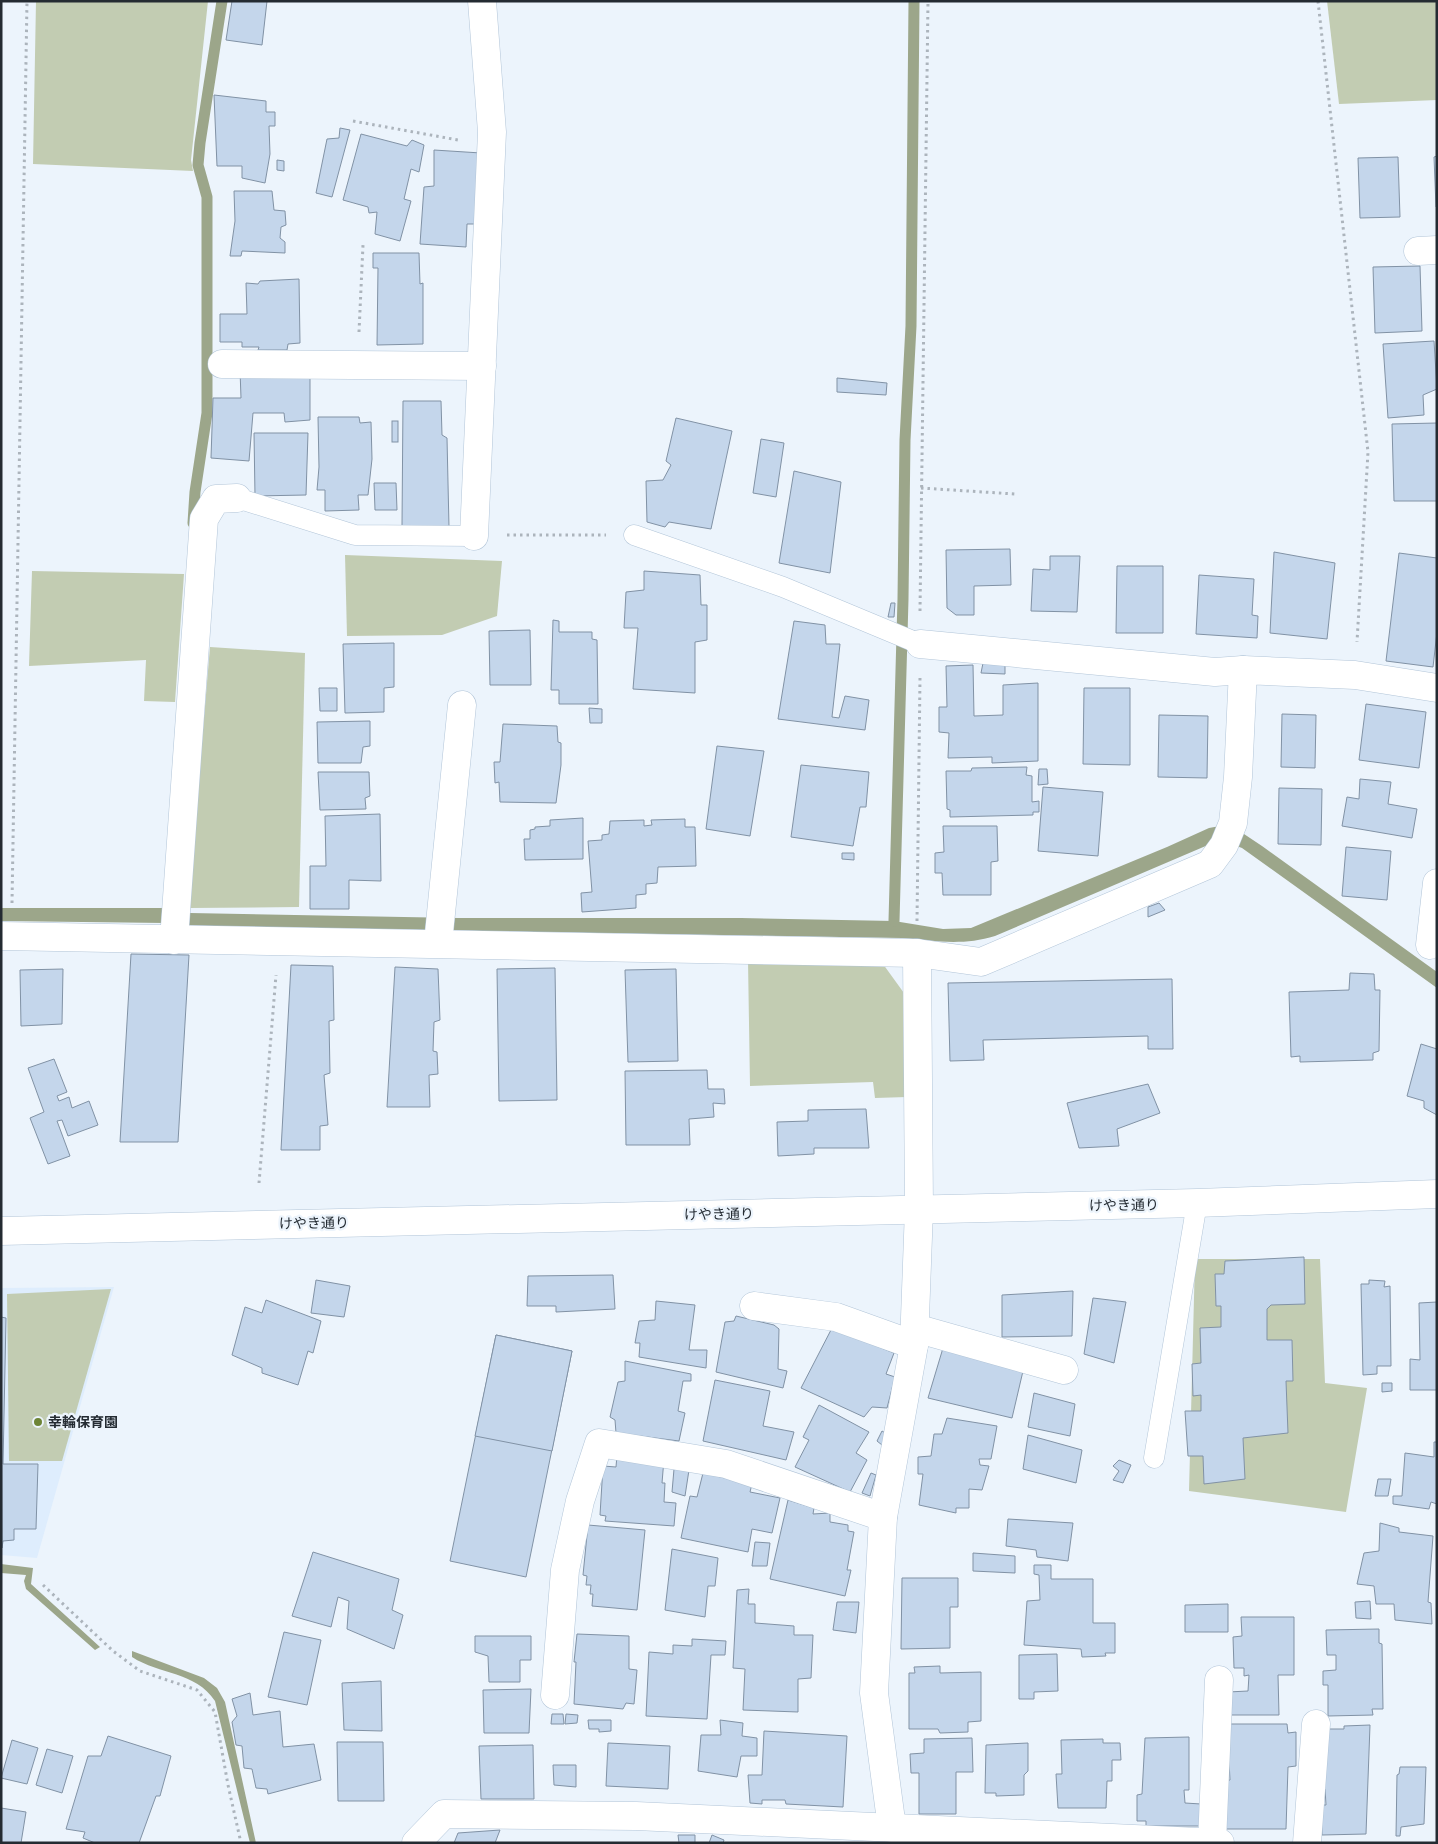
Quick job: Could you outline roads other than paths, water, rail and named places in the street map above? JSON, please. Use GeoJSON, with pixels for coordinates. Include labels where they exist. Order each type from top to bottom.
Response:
{"type":"FeatureCollection","features":[{"type":"Feature","properties":{"kind":"street"},"geometry":{"type":"LineString","coordinates":[[474,536],[492,146],[482,1]]}},
{"type":"Feature","properties":{"kind":"street"},"geometry":{"type":"LineString","coordinates":[[222,364],[482,366]]}},
{"type":"Feature","properties":{"kind":"street"},"geometry":{"type":"LineString","coordinates":[[174,925],[204,519],[216,499],[237,498]]}},
{"type":"Feature","properties":{"kind":"street"},"geometry":{"type":"LineString","coordinates":[[920,644],[1215,672],[1243,670],[1355,675],[1437,688]]}},
{"type":"Feature","properties":{"kind":"street"},"geometry":{"type":"LineString","coordinates":[[1,936],[174,925],[279,942],[439,931],[917,953],[981,962],[1210,864],[1228,834],[1238,777],[1243,670]]}},
{"type":"Feature","properties":{"kind":"street"},"geometry":{"type":"LineString","coordinates":[[439,931],[462,705]]}},
{"type":"Feature","properties":{"kind":"street"},"geometry":{"type":"LineString","coordinates":[[1430,945],[1437,883]]}},
{"type":"Feature","properties":{"kind":"street"},"geometry":{"type":"LineString","coordinates":[[892,1835],[874,1693],[883,1517],[915,1337],[919,1209],[917,953]]}},
{"type":"Feature","properties":{"kind":"street","name":"けやき通り"},"geometry":{"type":"LineString","coordinates":[[1,1231],[1198,1203],[1437,1194]]}},
{"type":"Feature","properties":{"kind":"street"},"geometry":{"type":"LineString","coordinates":[[754,1306],[836,1318],[1064,1370]]}},
{"type":"Feature","properties":{"kind":"street"},"geometry":{"type":"LineString","coordinates":[[555,1695],[565,1570],[580,1501],[599,1443],[726,1464],[883,1517]]}},
{"type":"Feature","properties":{"kind":"street"},"geometry":{"type":"LineString","coordinates":[[416,1843],[444,1814],[636,1816],[892,1835],[1216,1842],[1219,1680]]}},
{"type":"Feature","properties":{"kind":"street"},"geometry":{"type":"LineString","coordinates":[[1307,1843],[1316,1724]]}},
{"type":"Feature","properties":{"kind":"lane"},"geometry":{"type":"LineString","coordinates":[[237,498],[355,534],[474,536]]}},
{"type":"Feature","properties":{"kind":"lane"},"geometry":{"type":"LineString","coordinates":[[634,535],[784,587],[920,644]]}},
{"type":"Feature","properties":{"kind":"lane"},"geometry":{"type":"LineString","coordinates":[[1154,1458],[1198,1203]]}},
{"type":"Feature","properties":{"kind":"waterway"},"geometry":{"type":"LineString","coordinates":[[193,523],[195,492],[207,413],[207,197],[198,165],[222,1]]}},
{"type":"Feature","properties":{"kind":"waterway"},"geometry":{"type":"LineString","coordinates":[[894,921],[903,599],[905,440],[911,326],[914,1]]}},
{"type":"Feature","properties":{"kind":"place","name":"幸輪保育園"},"geometry":{"type":"Point","coordinates":[38,1422]}}]}
